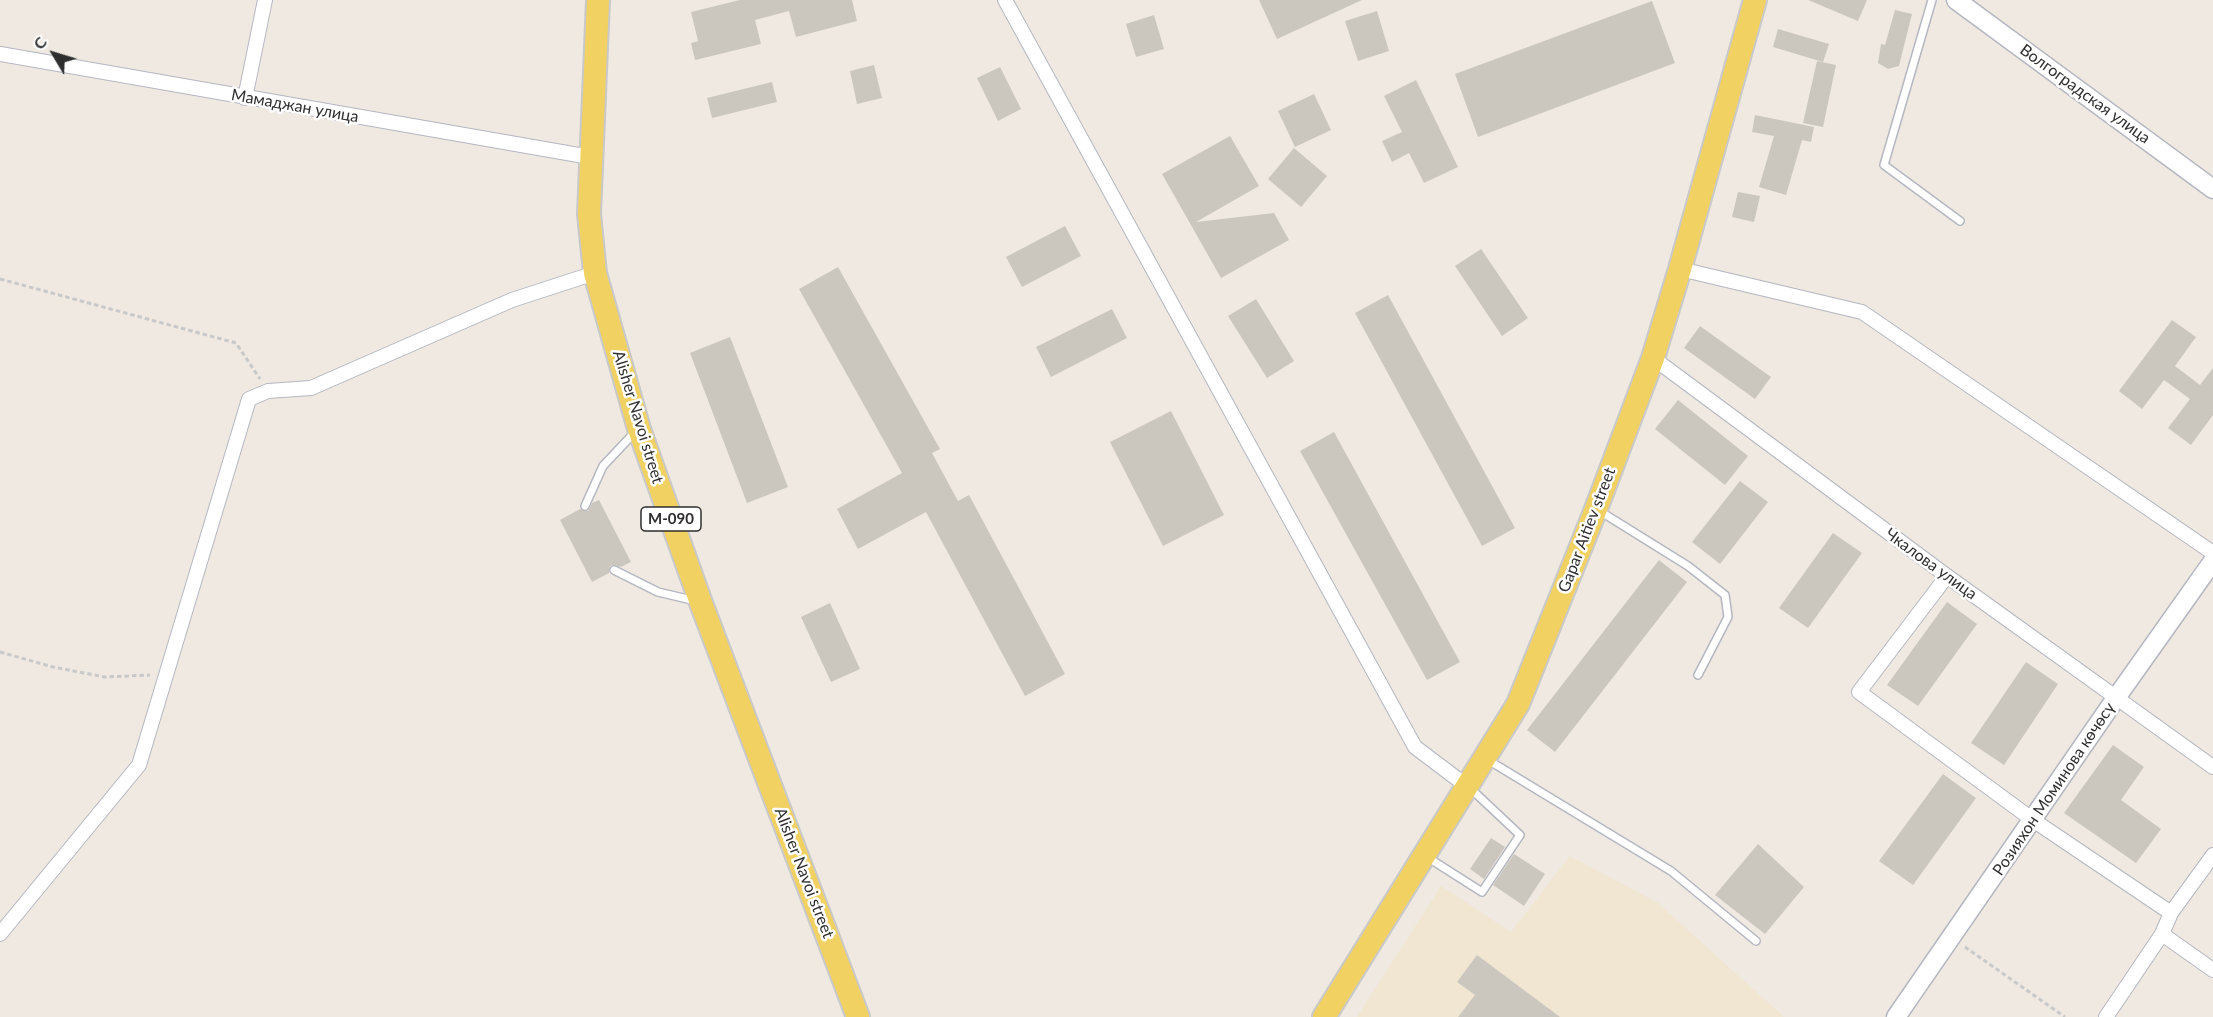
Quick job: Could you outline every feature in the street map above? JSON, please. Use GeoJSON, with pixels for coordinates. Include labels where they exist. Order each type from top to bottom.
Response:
{"type":"FeatureCollection","features":[{"type":"Feature","properties":{"kind":"main road","name":"Alisher Navoi street"},"geometry":{"type":"LineString","coordinates":[[598,0],[589,214],[595,273],[639,429],[701,603],[858,1017]]}},
{"type":"Feature","properties":{"kind":"main road","name":"Gapar Aitiev street"},"geometry":{"type":"LineString","coordinates":[[1324,1017],[1518,704],[1653,358],[1755,0]]}},
{"type":"Feature","properties":{"kind":"street"},"geometry":{"type":"LineString","coordinates":[[245,98],[265,0]]}},
{"type":"Feature","properties":{"kind":"street"},"geometry":{"type":"LineString","coordinates":[[1005,0],[1415,747],[1468,787]]}},
{"type":"Feature","properties":{"kind":"street","name":"Волгоградская улица"},"geometry":{"type":"LineString","coordinates":[[1956,0],[2213,189]]}},
{"type":"Feature","properties":{"kind":"street","name":"Мамаджан улица"},"geometry":{"type":"LineString","coordinates":[[0,54],[590,157]]}},
{"type":"Feature","properties":{"kind":"street"},"geometry":{"type":"LineString","coordinates":[[1680,269],[1862,312],[2213,553]]}},
{"type":"Feature","properties":{"kind":"street"},"geometry":{"type":"LineString","coordinates":[[0,934],[139,765],[249,399],[268,391],[311,388],[512,300],[595,273]]}},
{"type":"Feature","properties":{"kind":"street","name":"Чкалова улица"},"geometry":{"type":"LineString","coordinates":[[1653,358],[1947,576],[2213,767]]}},
{"type":"Feature","properties":{"kind":"street","name":"Розияхон Моминова көчөсү"},"geometry":{"type":"LineString","coordinates":[[1896,1017],[2213,561]]}},
{"type":"Feature","properties":{"kind":"street"},"geometry":{"type":"LineString","coordinates":[[1947,576],[1859,692],[2033,820],[2171,913]]}},
{"type":"Feature","properties":{"kind":"street"},"geometry":{"type":"LineString","coordinates":[[2106,1017],[2162,934],[2171,913],[2213,855]]}},
{"type":"Feature","properties":{"kind":"street"},"geometry":{"type":"LineString","coordinates":[[2162,934],[2213,970]]}},
{"type":"Feature","properties":{"kind":"lane"},"geometry":{"type":"LineString","coordinates":[[1932,0],[1884,165],[1960,221]]}},
{"type":"Feature","properties":{"kind":"lane"},"geometry":{"type":"LineString","coordinates":[[585,506],[603,466],[639,429]]}},
{"type":"Feature","properties":{"kind":"lane"},"geometry":{"type":"LineString","coordinates":[[1596,509],[1688,566],[1725,595],[1728,617],[1698,675]]}},
{"type":"Feature","properties":{"kind":"lane"},"geometry":{"type":"LineString","coordinates":[[614,570],[658,592],[701,603]]}},
{"type":"Feature","properties":{"kind":"lane"},"geometry":{"type":"LineString","coordinates":[[1486,758],[1671,871],[1756,941]]}},
{"type":"Feature","properties":{"kind":"lane"},"geometry":{"type":"LineString","coordinates":[[1425,856],[1482,892],[1520,835],[1468,787]]}},
{"type":"Feature","properties":{"kind":"path"},"geometry":{"type":"LineString","coordinates":[[0,279],[236,343],[268,391]]}},
{"type":"Feature","properties":{"kind":"path"},"geometry":{"type":"LineString","coordinates":[[0,652],[53,667],[105,677],[166,674]]}},
{"type":"Feature","properties":{"kind":"path"},"geometry":{"type":"LineString","coordinates":[[1951,937],[2064,1017]]}},
{"type":"Feature","properties":{"kind":"shaded area"},"geometry":{"type":"Polygon","coordinates":[[[1570,856],[1658,903],[1784,1017],[1357,1017],[1441,886],[1511,932],[1570,856]]]}},
{"type":"Feature","properties":{"kind":"building"},"geometry":{"type":"Polygon","coordinates":[[[740,0],[852,0],[857,21],[796,37],[789,11],[755,20],[761,44],[695,60],[691,43],[698,41],[691,12],[740,0]]]}},
{"type":"Feature","properties":{"kind":"building"},"geometry":{"type":"Polygon","coordinates":[[[1259,0],[1362,0],[1277,39],[1259,0]]]}},
{"type":"Feature","properties":{"kind":"building"},"geometry":{"type":"Polygon","coordinates":[[[1808,0],[1867,0],[1858,21],[1808,0]]]}},
{"type":"Feature","properties":{"kind":"building"},"geometry":{"type":"Polygon","coordinates":[[[1652,1],[1675,63],[1478,137],[1455,74],[1652,1]]]}},
{"type":"Feature","properties":{"kind":"building"},"geometry":{"type":"Polygon","coordinates":[[[1895,10],[1912,14],[1899,66],[1888,69],[1878,63],[1881,44],[1885,45],[1895,10]]]}},
{"type":"Feature","properties":{"kind":"building"},"geometry":{"type":"Polygon","coordinates":[[[1377,11],[1389,51],[1358,61],[1345,21],[1377,11]]]}},
{"type":"Feature","properties":{"kind":"building"},"geometry":{"type":"Polygon","coordinates":[[[1154,15],[1164,49],[1136,57],[1126,24],[1154,15]]]}},
{"type":"Feature","properties":{"kind":"building"},"geometry":{"type":"Polygon","coordinates":[[[1778,29],[1829,44],[1823,62],[1773,47],[1778,29]]]}},
{"type":"Feature","properties":{"kind":"building"},"geometry":{"type":"Polygon","coordinates":[[[1817,61],[1836,65],[1823,127],[1803,123],[1817,61]]]}},
{"type":"Feature","properties":{"kind":"building"},"geometry":{"type":"Polygon","coordinates":[[[874,65],[882,98],[857,104],[850,71],[874,65]]]}},
{"type":"Feature","properties":{"kind":"building"},"geometry":{"type":"Polygon","coordinates":[[[1000,67],[1021,109],[998,121],[977,78],[1000,67]]]}},
{"type":"Feature","properties":{"kind":"building"},"geometry":{"type":"Polygon","coordinates":[[[1416,80],[1458,167],[1424,183],[1409,153],[1392,162],[1382,141],[1402,132],[1384,96],[1416,80]]]}},
{"type":"Feature","properties":{"kind":"building"},"geometry":{"type":"Polygon","coordinates":[[[772,82],[777,102],[712,118],[707,98],[772,82]]]}},
{"type":"Feature","properties":{"kind":"building"},"geometry":{"type":"Polygon","coordinates":[[[1314,94],[1331,130],[1295,147],[1278,111],[1314,94]]]}},
{"type":"Feature","properties":{"kind":"building"},"geometry":{"type":"Polygon","coordinates":[[[1755,115],[1814,127],[1811,142],[1802,140],[1786,195],[1759,187],[1774,136],[1752,132],[1755,115]]]}},
{"type":"Feature","properties":{"kind":"building"},"geometry":{"type":"Polygon","coordinates":[[[1230,136],[1259,186],[1196,222],[1274,213],[1289,240],[1221,278],[1162,174],[1230,136]]]}},
{"type":"Feature","properties":{"kind":"building"},"geometry":{"type":"Polygon","coordinates":[[[1294,148],[1327,176],[1301,207],[1268,179],[1294,148]]]}},
{"type":"Feature","properties":{"kind":"building"},"geometry":{"type":"Polygon","coordinates":[[[1738,192],[1760,196],[1754,222],[1732,217],[1738,192]]]}},
{"type":"Feature","properties":{"kind":"building"},"geometry":{"type":"Polygon","coordinates":[[[1065,226],[1081,256],[1022,287],[1006,257],[1065,226]]]}},
{"type":"Feature","properties":{"kind":"building"},"geometry":{"type":"Polygon","coordinates":[[[1481,249],[1528,318],[1502,336],[1455,266],[1481,249]]]}},
{"type":"Feature","properties":{"kind":"building"},"geometry":{"type":"Polygon","coordinates":[[[838,267],[940,449],[932,453],[958,501],[969,495],[1065,674],[1025,696],[926,512],[858,549],[837,509],[902,473],[799,289],[838,267]]]}},
{"type":"Feature","properties":{"kind":"building"},"geometry":{"type":"Polygon","coordinates":[[[1388,295],[1515,528],[1482,546],[1355,313],[1388,295]]]}},
{"type":"Feature","properties":{"kind":"building"},"geometry":{"type":"Polygon","coordinates":[[[1256,299],[1294,361],[1267,378],[1228,316],[1256,299]]]}},
{"type":"Feature","properties":{"kind":"building"},"geometry":{"type":"Polygon","coordinates":[[[1112,309],[1127,338],[1051,377],[1036,347],[1112,309]]]}},
{"type":"Feature","properties":{"kind":"building"},"geometry":{"type":"Polygon","coordinates":[[[2172,320],[2196,337],[2175,366],[2200,385],[2213,368],[2213,415],[2191,445],[2168,428],[2190,399],[2164,380],[2142,409],[2119,391],[2172,320]]]}},
{"type":"Feature","properties":{"kind":"building"},"geometry":{"type":"Polygon","coordinates":[[[1700,326],[1771,377],[1755,399],[1684,348],[1700,326]]]}},
{"type":"Feature","properties":{"kind":"building"},"geometry":{"type":"Polygon","coordinates":[[[730,337],[788,487],[747,503],[690,353],[730,337]]]}},
{"type":"Feature","properties":{"kind":"building"},"geometry":{"type":"Polygon","coordinates":[[[1678,400],[1748,456],[1725,485],[1655,429],[1678,400]]]}},
{"type":"Feature","properties":{"kind":"building"},"geometry":{"type":"Polygon","coordinates":[[[1171,411],[1224,515],[1163,546],[1110,442],[1171,411]]]}},
{"type":"Feature","properties":{"kind":"building"},"geometry":{"type":"Polygon","coordinates":[[[1334,432],[1460,662],[1427,680],[1300,451],[1334,432]]]}},
{"type":"Feature","properties":{"kind":"building"},"geometry":{"type":"Polygon","coordinates":[[[1740,481],[1768,502],[1720,564],[1692,542],[1740,481]]]}},
{"type":"Feature","properties":{"kind":"building"},"geometry":{"type":"Polygon","coordinates":[[[599,500],[631,562],[621,567],[611,565],[609,573],[592,582],[560,520],[580,509],[588,511],[592,503],[599,500]]]}},
{"type":"Feature","properties":{"kind":"building"},"geometry":{"type":"Polygon","coordinates":[[[1833,533],[1862,553],[1808,628],[1779,608],[1833,533]]]}},
{"type":"Feature","properties":{"kind":"building"},"geometry":{"type":"Polygon","coordinates":[[[1659,560],[1687,582],[1555,752],[1527,730],[1659,560]]]}},
{"type":"Feature","properties":{"kind":"building"},"geometry":{"type":"Polygon","coordinates":[[[1947,602],[1977,624],[1918,706],[1887,685],[1947,602]]]}},
{"type":"Feature","properties":{"kind":"building"},"geometry":{"type":"Polygon","coordinates":[[[830,603],[860,669],[831,682],[801,617],[830,603]]]}},
{"type":"Feature","properties":{"kind":"building"},"geometry":{"type":"Polygon","coordinates":[[[2026,662],[2058,684],[2004,765],[1971,743],[2026,662]]]}},
{"type":"Feature","properties":{"kind":"building"},"geometry":{"type":"Polygon","coordinates":[[[2113,745],[2144,767],[2121,800],[2161,829],[2136,863],[2064,813],[2113,745]]]}},
{"type":"Feature","properties":{"kind":"building"},"geometry":{"type":"Polygon","coordinates":[[[1943,774],[1976,798],[1913,885],[1879,861],[1943,774]]]}},
{"type":"Feature","properties":{"kind":"building"},"geometry":{"type":"Polygon","coordinates":[[[1491,838],[1505,847],[1484,879],[1470,869],[1491,838]]]}},
{"type":"Feature","properties":{"kind":"building"},"geometry":{"type":"Polygon","coordinates":[[[1758,844],[1804,887],[1765,934],[1715,895],[1758,844]]]}},
{"type":"Feature","properties":{"kind":"building"},"geometry":{"type":"Polygon","coordinates":[[[1514,854],[1545,874],[1524,906],[1493,885],[1514,854]]]}},
{"type":"Feature","properties":{"kind":"building"},"geometry":{"type":"Polygon","coordinates":[[[1477,955],[1560,1017],[1458,1017],[1475,995],[1457,982],[1477,955]]]}}]}
